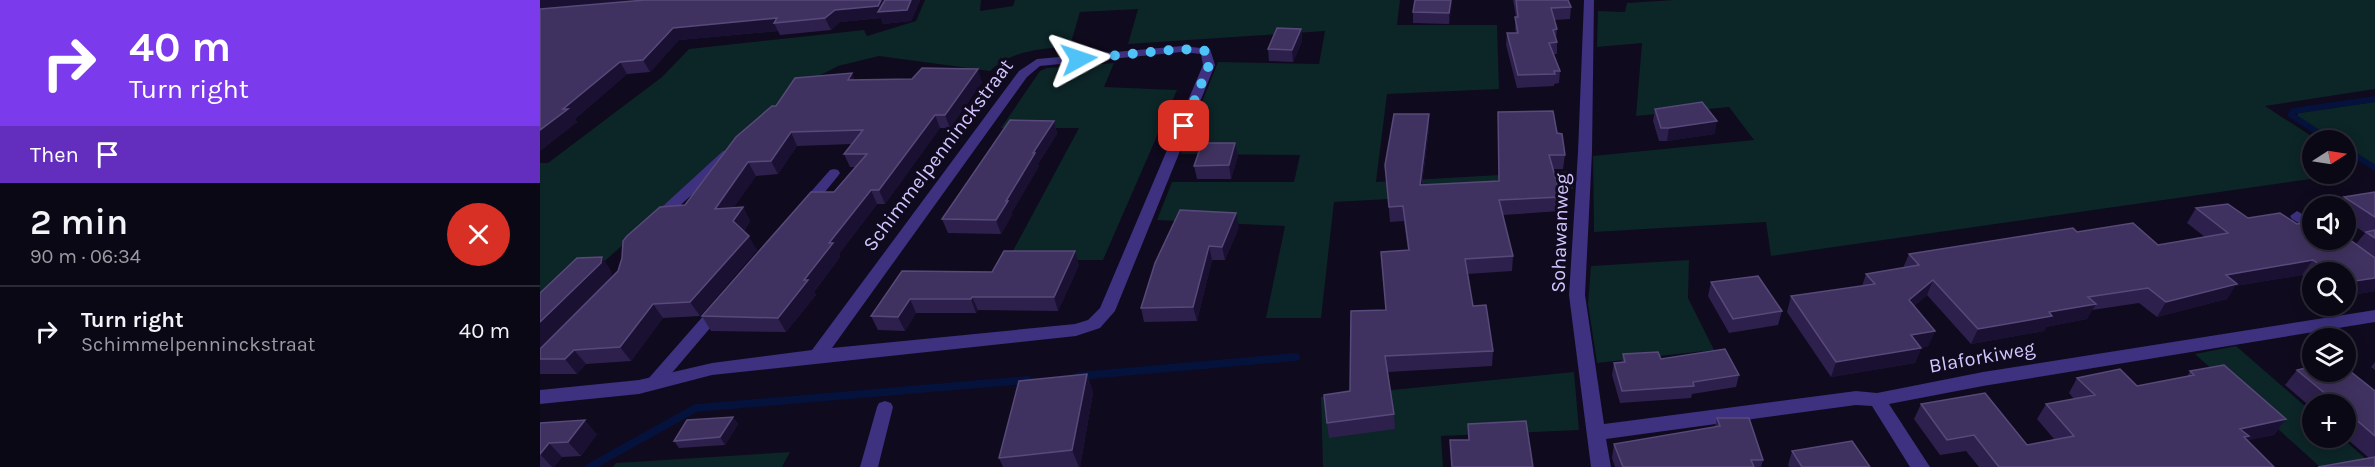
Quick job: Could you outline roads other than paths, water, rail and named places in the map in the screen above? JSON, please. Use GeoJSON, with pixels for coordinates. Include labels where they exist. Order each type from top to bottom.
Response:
{"type":"FeatureCollection","features":[{"type":"Feature","properties":{"kind":"street","name":"Sohawanweg"},"geometry":{"type":"LineString","coordinates":[[1589,0],[1585,152],[1577,295],[1601,467]]}},
{"type":"Feature","properties":{"kind":"street","name":"Schimmelpenninckstraat"},"geometry":{"type":"LineString","coordinates":[[540,397],[639,387],[712,369],[1076,330],[1094,324],[1107,311],[1209,65],[1206,51],[1182,49],[1037,63],[1023,74],[817,356]]}},
{"type":"Feature","properties":{"kind":"street"},"geometry":{"type":"LineString","coordinates":[[642,233],[738,146]]}},
{"type":"Feature","properties":{"kind":"street"},"geometry":{"type":"LineString","coordinates":[[2297,216],[2302,219]]}},
{"type":"Feature","properties":{"kind":"street","name":"Blaforkiweg"},"geometry":{"type":"LineString","coordinates":[[1595,433],[1856,398],[1877,400],[1983,379],[2375,316]]}},
{"type":"Feature","properties":{"kind":"street"},"geometry":{"type":"LineString","coordinates":[[1877,400],[1920,467]]}},
{"type":"Feature","properties":{"kind":"lane"},"geometry":{"type":"LineString","coordinates":[[796,217],[834,173]]}},
{"type":"Feature","properties":{"kind":"lane"},"geometry":{"type":"LineString","coordinates":[[654,383],[729,296]]}},
{"type":"Feature","properties":{"kind":"lane"},"geometry":{"type":"LineString","coordinates":[[869,467],[885,407]]}},
{"type":"Feature","properties":{"kind":"waterway"},"geometry":{"type":"LineString","coordinates":[[2314,130],[2291,115],[2293,111],[2375,99]]}},
{"type":"Feature","properties":{"kind":"waterway"},"geometry":{"type":"LineString","coordinates":[[2356,156],[2375,168]]}},
{"type":"Feature","properties":{"kind":"waterway"},"geometry":{"type":"LineString","coordinates":[[1079,376],[1296,357]]}},
{"type":"Feature","properties":{"kind":"waterway"},"geometry":{"type":"LineString","coordinates":[[590,467],[696,408],[1028,380]]}}]}
